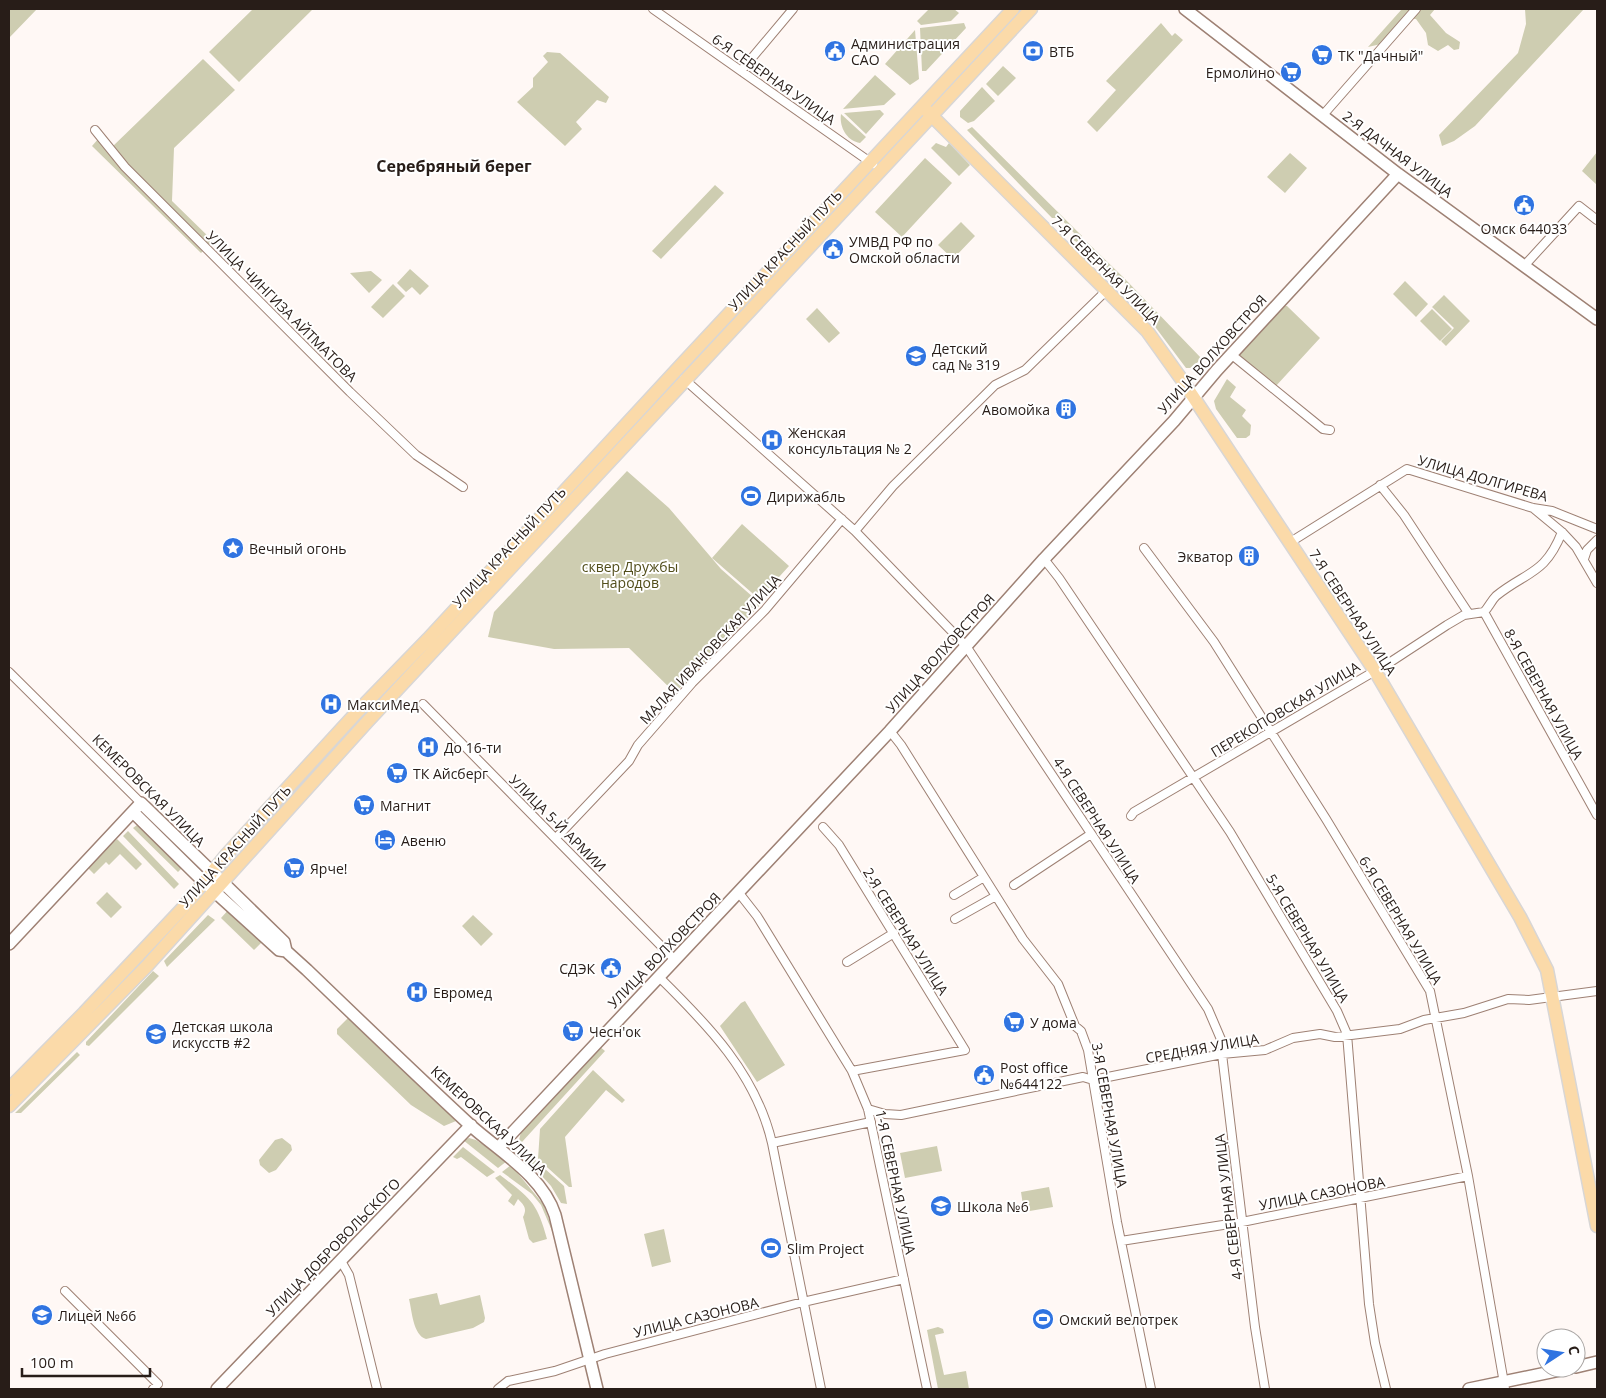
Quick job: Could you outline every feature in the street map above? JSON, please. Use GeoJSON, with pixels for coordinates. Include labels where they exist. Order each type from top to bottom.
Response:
{"type":"FeatureCollection","features":[{"type":"Feature","properties":{"kind":"main road","name":"УЛИЦА КРАСНЫЙ ПУТЬ"},"geometry":{"type":"LineString","coordinates":[[9,1089],[84,1013],[358,711],[428,639],[922,105],[1014,9]]}},
{"type":"Feature","properties":{"kind":"main road","name":"УЛИЦА КРАСНЫЙ ПУТЬ"},"geometry":{"type":"LineString","coordinates":[[9,1106],[146,967],[367,722],[931,114],[1031,9]]}},
{"type":"Feature","properties":{"kind":"main road","name":"2-Я ДАЧНАЯ УЛИЦА"},"geometry":{"type":"LineString","coordinates":[[1185,9],[1398,174],[1597,319]]}},
{"type":"Feature","properties":{"kind":"main road","name":"7-Я СЕВЕРНАЯ УЛИЦА"},"geometry":{"type":"LineString","coordinates":[[922,105],[1147,331],[1375,671],[1520,917],[1547,970],[1597,1226]]}},
{"type":"Feature","properties":{"kind":"main road","name":"УЛИЦА ВОЛХОВСТРОЯ"},"geometry":{"type":"LineString","coordinates":[[498,1148],[890,732],[1044,559],[1174,421],[1193,397],[1398,174]]}},
{"type":"Feature","properties":{"kind":"main road","name":"КЕМЕРОВСКАЯ УЛИЦА"},"geometry":{"type":"LineString","coordinates":[[137,807],[219,886],[279,950],[286,951],[471,1126],[538,1184],[552,1208],[597,1389]]}},
{"type":"Feature","properties":{"kind":"main road"},"geometry":{"type":"LineString","coordinates":[[9,944],[137,807]]}},
{"type":"Feature","properties":{"kind":"main road","name":"УЛИЦА ДОБРОВОЛЬСКОГО"},"geometry":{"type":"LineString","coordinates":[[217,1389],[471,1126]]}},
{"type":"Feature","properties":{"kind":"main road"},"geometry":{"type":"LineString","coordinates":[[1469,1389],[1504,1386],[1536,1377]]}},
{"type":"Feature","properties":{"kind":"street","name":"6-Я СЕВЕРНАЯ УЛИЦА"},"geometry":{"type":"LineString","coordinates":[[653,9],[880,170]]}},
{"type":"Feature","properties":{"kind":"street"},"geometry":{"type":"LineString","coordinates":[[741,71],[793,9]]}},
{"type":"Feature","properties":{"kind":"street"},"geometry":{"type":"LineString","coordinates":[[1323,116],[1416,9]]}},
{"type":"Feature","properties":{"kind":"street","name":"УЛИЦА ЧИНГИЗА АЙТМАТОВА"},"geometry":{"type":"LineString","coordinates":[[95,130],[126,166],[350,392],[416,455],[463,487]]}},
{"type":"Feature","properties":{"kind":"street"},"geometry":{"type":"LineString","coordinates":[[1524,266],[1578,206],[1597,220]]}},
{"type":"Feature","properties":{"kind":"street"},"geometry":{"type":"LineString","coordinates":[[855,531],[893,486],[994,385],[1025,370],[1107,290]]}},
{"type":"Feature","properties":{"kind":"street"},"geometry":{"type":"LineString","coordinates":[[1232,355],[1323,429],[1330,430]]}},
{"type":"Feature","properties":{"kind":"street","name":"4-Я СЕВЕРНАЯ УЛИЦА"},"geometry":{"type":"LineString","coordinates":[[684,380],[855,531],[966,646],[1208,1009],[1223,1044],[1222,1054],[1242,1222],[1265,1389]]}},
{"type":"Feature","properties":{"kind":"street","name":"УЛИЦА ДОЛГИРЕВА"},"geometry":{"type":"LineString","coordinates":[[1289,543],[1380,484],[1407,469],[1533,508],[1552,511],[1597,529]]}},
{"type":"Feature","properties":{"kind":"street"},"geometry":{"type":"LineString","coordinates":[[1380,484],[1404,515],[1469,614]]}},
{"type":"Feature","properties":{"kind":"street"},"geometry":{"type":"LineString","coordinates":[[1533,508],[1562,532],[1584,559],[1597,582]]}},
{"type":"Feature","properties":{"kind":"street","name":"МАЛАЯ ИВАНОВСКАЯ УЛИЦА"},"geometry":{"type":"LineString","coordinates":[[556,838],[629,761],[638,744],[692,683],[765,610],[842,519]]}},
{"type":"Feature","properties":{"kind":"street"},"geometry":{"type":"LineString","coordinates":[[1484,612],[1496,597],[1545,563],[1556,548],[1562,532]]}},
{"type":"Feature","properties":{"kind":"street"},"geometry":{"type":"LineString","coordinates":[[1584,559],[1593,542],[1597,540]]}},
{"type":"Feature","properties":{"kind":"street","name":"6-Я СЕВЕРНАЯ УЛИЦА"},"geometry":{"type":"LineString","coordinates":[[1144,548],[1214,642],[1271,731],[1430,991],[1468,1176],[1504,1386]]}},
{"type":"Feature","properties":{"kind":"street","name":"5-Я СЕВЕРНАЯ УЛИЦА"},"geometry":{"type":"LineString","coordinates":[[1044,559],[1059,578],[1194,778],[1278,911],[1337,1011],[1347,1034],[1352,1078],[1359,1198],[1374,1333],[1386,1389]]}},
{"type":"Feature","properties":{"kind":"street","name":"ПЕРЕКОПОВСКАЯ УЛИЦА"},"geometry":{"type":"LineString","coordinates":[[1131,816],[1134,812],[1469,614],[1484,612]]}},
{"type":"Feature","properties":{"kind":"street","name":"8-Я СЕВЕРНАЯ УЛИЦА"},"geometry":{"type":"LineString","coordinates":[[1484,612],[1597,814]]}},
{"type":"Feature","properties":{"kind":"street","name":"КЕМЕРОВСКАЯ УЛИЦА"},"geometry":{"type":"LineString","coordinates":[[10,676],[137,807]]}},
{"type":"Feature","properties":{"kind":"street","name":"УЛИЦА 5-Й АРМИИ"},"geometry":{"type":"LineString","coordinates":[[424,704],[675,960]]}},
{"type":"Feature","properties":{"kind":"street","name":"3-Я СЕВЕРНАЯ УЛИЦА"},"geometry":{"type":"LineString","coordinates":[[890,732],[901,745],[1036,958],[1058,984],[1075,1026],[1081,1031],[1088,1050],[1121,1241],[1151,1389]]}},
{"type":"Feature","properties":{"kind":"street","name":"2-Я СЕВЕРНАЯ УЛИЦА"},"geometry":{"type":"LineString","coordinates":[[823,827],[839,845],[965,1050],[852,1071]]}},
{"type":"Feature","properties":{"kind":"street"},"geometry":{"type":"LineString","coordinates":[[1014,885],[1091,834]]}},
{"type":"Feature","properties":{"kind":"street"},"geometry":{"type":"LineString","coordinates":[[954,895],[984,877]]}},
{"type":"Feature","properties":{"kind":"street","name":"1-Я СЕВЕРНАЯ УЛИЦА"},"geometry":{"type":"LineString","coordinates":[[739,893],[757,916],[852,1071],[868,1109],[927,1389]]}},
{"type":"Feature","properties":{"kind":"street"},"geometry":{"type":"LineString","coordinates":[[954,919],[996,896]]}},
{"type":"Feature","properties":{"kind":"street"},"geometry":{"type":"LineString","coordinates":[[847,962],[894,933]]}},
{"type":"Feature","properties":{"kind":"street"},"geometry":{"type":"LineString","coordinates":[[659,977],[710,1028],[744,1074],[760,1104],[772,1143],[821,1389]]}},
{"type":"Feature","properties":{"kind":"street","name":"СРЕДНЯЯ УЛИЦА"},"geometry":{"type":"LineString","coordinates":[[868,1109],[885,1114],[901,1115],[1083,1077],[1093,1080],[1222,1054],[1265,1050],[1293,1038],[1320,1034],[1335,1036],[1400,1029],[1424,1020],[1464,1013],[1508,999],[1553,998],[1597,991]]}},
{"type":"Feature","properties":{"kind":"street"},"geometry":{"type":"LineString","coordinates":[[772,1143],[872,1122]]}},
{"type":"Feature","properties":{"kind":"street","name":"УЛИЦА САЗОНОВА"},"geometry":{"type":"LineString","coordinates":[[1121,1241],[1242,1222],[1468,1176]]}},
{"type":"Feature","properties":{"kind":"street"},"geometry":{"type":"LineString","coordinates":[[341,1262],[349,1275],[377,1389]]}},
{"type":"Feature","properties":{"kind":"street","name":"УЛИЦА САЗОНОВА"},"geometry":{"type":"LineString","coordinates":[[498,1389],[508,1381],[555,1371],[590,1359],[803,1302],[904,1279]]}},
{"type":"Feature","properties":{"kind":"street"},"geometry":{"type":"LineString","coordinates":[[65,1291],[158,1384],[153,1389]]}},
{"type":"Feature","properties":{"kind":"green space"},"geometry":{"type":"Polygon","coordinates":[[[9,9],[37,9],[9,38],[9,9]]]}},
{"type":"Feature","properties":{"kind":"green space"},"geometry":{"type":"Polygon","coordinates":[[[253,9],[313,9],[239,82],[209,52],[253,9]]]}},
{"type":"Feature","properties":{"kind":"green space"},"geometry":{"type":"Polygon","coordinates":[[[929,9],[954,9],[959,13],[951,21],[921,25],[917,21],[929,9]]]}},
{"type":"Feature","properties":{"kind":"green space"},"geometry":{"type":"Polygon","coordinates":[[[1402,9],[1435,9],[1430,15],[1446,33],[1460,42],[1459,49],[1454,50],[1448,45],[1438,51],[1428,45],[1426,33],[1416,19],[1403,19],[1381,44],[1368,47],[1402,9]]]}},
{"type":"Feature","properties":{"kind":"green space"},"geometry":{"type":"Polygon","coordinates":[[[1525,9],[1584,9],[1475,126],[1454,141],[1442,146],[1439,135],[1518,53],[1526,24],[1525,9]]]}},
{"type":"Feature","properties":{"kind":"green space"},"geometry":{"type":"Polygon","coordinates":[[[964,23],[966,28],[926,71],[922,71],[920,28],[964,23]]]}},
{"type":"Feature","properties":{"kind":"green space"},"geometry":{"type":"Polygon","coordinates":[[[1161,23],[1172,36],[1175,33],[1183,40],[1097,132],[1087,122],[1116,90],[1106,81],[1161,23]]]}},
{"type":"Feature","properties":{"kind":"green space"},"geometry":{"type":"Polygon","coordinates":[[[915,30],[919,79],[910,85],[885,64],[915,30]]]}},
{"type":"Feature","properties":{"kind":"green space"},"geometry":{"type":"Polygon","coordinates":[[[547,52],[560,53],[609,97],[606,103],[597,100],[576,122],[582,129],[565,146],[517,102],[533,87],[533,78],[548,62],[543,56],[547,52]]]}},
{"type":"Feature","properties":{"kind":"green space"},"geometry":{"type":"Polygon","coordinates":[[[203,59],[235,90],[174,148],[172,201],[213,241],[201,253],[92,146],[99,138],[112,147],[203,59]]]}},
{"type":"Feature","properties":{"kind":"green space"},"geometry":{"type":"Polygon","coordinates":[[[1003,66],[1016,78],[998,96],[986,84],[1003,66]]]}},
{"type":"Feature","properties":{"kind":"green space"},"geometry":{"type":"Polygon","coordinates":[[[875,75],[896,94],[884,105],[843,109],[875,75]]]}},
{"type":"Feature","properties":{"kind":"green space"},"geometry":{"type":"Polygon","coordinates":[[[982,87],[995,101],[974,121],[968,123],[960,117],[960,111],[982,87]]]}},
{"type":"Feature","properties":{"kind":"green space"},"geometry":{"type":"Polygon","coordinates":[[[880,110],[884,114],[866,134],[844,113],[880,110]]]}},
{"type":"Feature","properties":{"kind":"green space"},"geometry":{"type":"Polygon","coordinates":[[[841,114],[866,137],[860,143],[855,142],[845,133],[841,124],[841,114]]]}},
{"type":"Feature","properties":{"kind":"green space"},"geometry":{"type":"Polygon","coordinates":[[[972,127],[1082,236],[1077,242],[1071,239],[1074,233],[1060,218],[1052,218],[967,130],[972,127]]]}},
{"type":"Feature","properties":{"kind":"green space"},"geometry":{"type":"Polygon","coordinates":[[[936,143],[946,147],[949,143],[970,165],[959,176],[931,148],[936,143]]]}},
{"type":"Feature","properties":{"kind":"green space"},"geometry":{"type":"Polygon","coordinates":[[[1597,152],[1597,185],[1582,171],[1597,152]]]}},
{"type":"Feature","properties":{"kind":"green space"},"geometry":{"type":"Polygon","coordinates":[[[1290,153],[1307,168],[1285,193],[1267,177],[1290,153]]]}},
{"type":"Feature","properties":{"kind":"green space"},"geometry":{"type":"Polygon","coordinates":[[[925,158],[952,183],[902,237],[875,212],[925,158]]]}},
{"type":"Feature","properties":{"kind":"green space"},"geometry":{"type":"Polygon","coordinates":[[[715,185],[724,193],[661,259],[652,251],[715,185]]]}},
{"type":"Feature","properties":{"kind":"green space"},"geometry":{"type":"Polygon","coordinates":[[[961,222],[975,236],[953,259],[938,245],[961,222]]]}},
{"type":"Feature","properties":{"kind":"green space"},"geometry":{"type":"Polygon","coordinates":[[[1087,242],[1124,278],[1121,284],[1083,250],[1087,242]]]}},
{"type":"Feature","properties":{"kind":"green space"},"geometry":{"type":"Polygon","coordinates":[[[410,269],[429,286],[420,295],[412,287],[406,292],[397,283],[410,269]]]}},
{"type":"Feature","properties":{"kind":"green space"},"geometry":{"type":"Polygon","coordinates":[[[371,271],[382,280],[369,293],[350,273],[371,271]]]}},
{"type":"Feature","properties":{"kind":"green space"},"geometry":{"type":"Polygon","coordinates":[[[1125,279],[1202,359],[1190,368],[1186,368],[1138,304],[1124,282],[1125,279]]]}},
{"type":"Feature","properties":{"kind":"green space"},"geometry":{"type":"Polygon","coordinates":[[[1405,281],[1428,304],[1416,317],[1393,294],[1405,281]]]}},
{"type":"Feature","properties":{"kind":"green space"},"geometry":{"type":"Polygon","coordinates":[[[393,284],[405,296],[383,318],[371,307],[393,284]]]}},
{"type":"Feature","properties":{"kind":"green space"},"geometry":{"type":"Polygon","coordinates":[[[1444,295],[1470,321],[1446,346],[1441,341],[1454,328],[1432,307],[1444,295]]]}},
{"type":"Feature","properties":{"kind":"green space"},"geometry":{"type":"Polygon","coordinates":[[[1284,306],[1287,306],[1320,338],[1275,387],[1241,358],[1239,354],[1284,306]]]}},
{"type":"Feature","properties":{"kind":"green space"},"geometry":{"type":"Polygon","coordinates":[[[817,308],[840,333],[829,343],[806,319],[817,308]]]}},
{"type":"Feature","properties":{"kind":"green space"},"geometry":{"type":"Polygon","coordinates":[[[1432,309],[1452,329],[1440,341],[1420,321],[1432,309]]]}},
{"type":"Feature","properties":{"kind":"green space"},"geometry":{"type":"Polygon","coordinates":[[[1227,379],[1236,387],[1230,397],[1246,410],[1242,416],[1251,425],[1250,435],[1246,438],[1237,438],[1216,409],[1214,401],[1227,379]]]}},
{"type":"Feature","properties":{"kind":"green space","name":"сквер Дружбы народов"},"geometry":{"type":"Polygon","coordinates":[[[627,471],[669,508],[721,569],[761,604],[675,693],[629,648],[554,649],[488,637],[494,612],[627,471]]]}},
{"type":"Feature","properties":{"kind":"green space"},"geometry":{"type":"Polygon","coordinates":[[[742,524],[789,566],[759,599],[712,558],[742,524]]]}},
{"type":"Feature","properties":{"kind":"green space"},"geometry":{"type":"Polygon","coordinates":[[[137,825],[182,868],[178,872],[133,828],[137,825]]]}},
{"type":"Feature","properties":{"kind":"green space"},"geometry":{"type":"Polygon","coordinates":[[[128,831],[179,884],[174,889],[123,836],[128,831]]]}},
{"type":"Feature","properties":{"kind":"green space"},"geometry":{"type":"Polygon","coordinates":[[[117,839],[142,864],[136,870],[120,854],[109,865],[106,862],[94,874],[87,867],[117,839]]]}},
{"type":"Feature","properties":{"kind":"green space"},"geometry":{"type":"Polygon","coordinates":[[[107,892],[122,907],[111,918],[96,903],[107,892]]]}},
{"type":"Feature","properties":{"kind":"green space"},"geometry":{"type":"Polygon","coordinates":[[[230,908],[264,940],[254,950],[221,918],[230,908]]]}},
{"type":"Feature","properties":{"kind":"green space"},"geometry":{"type":"Polygon","coordinates":[[[208,915],[215,920],[167,967],[164,961],[208,915]]]}},
{"type":"Feature","properties":{"kind":"green space"},"geometry":{"type":"Polygon","coordinates":[[[473,915],[493,934],[481,946],[462,926],[473,915]]]}},
{"type":"Feature","properties":{"kind":"green space"},"geometry":{"type":"Polygon","coordinates":[[[153,971],[159,976],[89,1046],[86,1045],[86,1042],[153,971]]]}},
{"type":"Feature","properties":{"kind":"green space"},"geometry":{"type":"Polygon","coordinates":[[[745,1001],[785,1065],[757,1082],[720,1026],[745,1001]]]}},
{"type":"Feature","properties":{"kind":"green space"},"geometry":{"type":"Polygon","coordinates":[[[348,1018],[456,1121],[444,1126],[411,1105],[337,1034],[337,1029],[348,1018]]]}},
{"type":"Feature","properties":{"kind":"green space"},"geometry":{"type":"Polygon","coordinates":[[[599,1046],[605,1051],[522,1142],[519,1140],[521,1132],[599,1046]]]}},
{"type":"Feature","properties":{"kind":"green space"},"geometry":{"type":"Polygon","coordinates":[[[77,1052],[80,1055],[21,1113],[15,1113],[77,1052]]]}},
{"type":"Feature","properties":{"kind":"green space"},"geometry":{"type":"Polygon","coordinates":[[[593,1070],[625,1100],[622,1103],[606,1090],[565,1137],[572,1187],[569,1187],[538,1159],[540,1129],[593,1070]]]}},
{"type":"Feature","properties":{"kind":"green space"},"geometry":{"type":"Polygon","coordinates":[[[282,1138],[291,1145],[292,1150],[276,1170],[269,1173],[260,1165],[259,1160],[275,1140],[282,1138]]]}},
{"type":"Feature","properties":{"kind":"green space"},"geometry":{"type":"Polygon","coordinates":[[[469,1138],[476,1140],[507,1161],[498,1168],[463,1140],[469,1138]]]}},
{"type":"Feature","properties":{"kind":"green space"},"geometry":{"type":"Polygon","coordinates":[[[937,1146],[942,1171],[905,1178],[900,1153],[937,1146]]]}},
{"type":"Feature","properties":{"kind":"green space"},"geometry":{"type":"Polygon","coordinates":[[[463,1147],[495,1172],[487,1177],[461,1157],[457,1159],[453,1157],[463,1147]]]}},
{"type":"Feature","properties":{"kind":"green space"},"geometry":{"type":"Polygon","coordinates":[[[523,1149],[564,1186],[567,1204],[561,1203],[551,1186],[522,1154],[523,1149]]]}},
{"type":"Feature","properties":{"kind":"green space"},"geometry":{"type":"Polygon","coordinates":[[[511,1165],[544,1205],[555,1238],[541,1205],[532,1194],[502,1172],[511,1165]]]}},
{"type":"Feature","properties":{"kind":"green space"},"geometry":{"type":"Polygon","coordinates":[[[500,1175],[531,1202],[540,1217],[547,1239],[533,1243],[529,1239],[523,1217],[525,1208],[518,1199],[514,1206],[508,1201],[512,1195],[495,1178],[500,1175]]]}},
{"type":"Feature","properties":{"kind":"green space"},"geometry":{"type":"Polygon","coordinates":[[[1049,1187],[1053,1207],[1024,1212],[1021,1192],[1049,1187]]]}},
{"type":"Feature","properties":{"kind":"green space"},"geometry":{"type":"Polygon","coordinates":[[[664,1229],[671,1262],[652,1267],[644,1234],[664,1229]]]}},
{"type":"Feature","properties":{"kind":"green space"},"geometry":{"type":"Polygon","coordinates":[[[437,1293],[440,1305],[480,1295],[485,1318],[484,1322],[473,1328],[426,1339],[422,1337],[416,1328],[409,1299],[437,1293]]]}},
{"type":"Feature","properties":{"kind":"green space"},"geometry":{"type":"Polygon","coordinates":[[[938,1327],[943,1329],[944,1333],[935,1335],[944,1375],[966,1371],[969,1389],[938,1389],[927,1330],[938,1327]]]}},
{"type":"Feature","properties":{"kind":"place","name":"Администрация САО"},"geometry":{"type":"Point","coordinates":[835,51]}},
{"type":"Feature","properties":{"kind":"place","name":"ВТБ"},"geometry":{"type":"Point","coordinates":[1033,51]}},
{"type":"Feature","properties":{"kind":"place","name":"ТК \"Дачный\""},"geometry":{"type":"Point","coordinates":[1322,55]}},
{"type":"Feature","properties":{"kind":"place","name":"Ермолино"},"geometry":{"type":"Point","coordinates":[1291,72]}},
{"type":"Feature","properties":{"kind":"place","name":"Омск 644033"},"geometry":{"type":"Point","coordinates":[1524,205]}},
{"type":"Feature","properties":{"kind":"place","name":"УМВД РФ по Омской области"},"geometry":{"type":"Point","coordinates":[833,249]}},
{"type":"Feature","properties":{"kind":"place","name":"Детский сад № 319"},"geometry":{"type":"Point","coordinates":[916,356]}},
{"type":"Feature","properties":{"kind":"place","name":"Авомойка"},"geometry":{"type":"Point","coordinates":[1066,409]}},
{"type":"Feature","properties":{"kind":"place","name":"Женская консультация № 2"},"geometry":{"type":"Point","coordinates":[772,440]}},
{"type":"Feature","properties":{"kind":"place","name":"Дирижабль"},"geometry":{"type":"Point","coordinates":[751,496]}},
{"type":"Feature","properties":{"kind":"place","name":"Вечный огонь"},"geometry":{"type":"Point","coordinates":[233,548]}},
{"type":"Feature","properties":{"kind":"place","name":"Экватор"},"geometry":{"type":"Point","coordinates":[1249,556]}},
{"type":"Feature","properties":{"kind":"place","name":"МаксиМед"},"geometry":{"type":"Point","coordinates":[331,704]}},
{"type":"Feature","properties":{"kind":"place","name":"До 16-ти"},"geometry":{"type":"Point","coordinates":[428,747]}},
{"type":"Feature","properties":{"kind":"place","name":"ТК Айсберг"},"geometry":{"type":"Point","coordinates":[397,773]}},
{"type":"Feature","properties":{"kind":"place","name":"Магнит"},"geometry":{"type":"Point","coordinates":[364,805]}},
{"type":"Feature","properties":{"kind":"place","name":"Авеню"},"geometry":{"type":"Point","coordinates":[385,840]}},
{"type":"Feature","properties":{"kind":"place","name":"Ярче!"},"geometry":{"type":"Point","coordinates":[294,868]}},
{"type":"Feature","properties":{"kind":"place","name":"СДЭК"},"geometry":{"type":"Point","coordinates":[611,968]}},
{"type":"Feature","properties":{"kind":"place","name":"Евромед"},"geometry":{"type":"Point","coordinates":[417,992]}},
{"type":"Feature","properties":{"kind":"place","name":"У дома"},"geometry":{"type":"Point","coordinates":[1014,1022]}},
{"type":"Feature","properties":{"kind":"place","name":"Чесн'ок"},"geometry":{"type":"Point","coordinates":[573,1031]}},
{"type":"Feature","properties":{"kind":"place","name":"Детская школа искусств #2"},"geometry":{"type":"Point","coordinates":[156,1034]}},
{"type":"Feature","properties":{"kind":"place","name":"Post office №644122"},"geometry":{"type":"Point","coordinates":[984,1075]}},
{"type":"Feature","properties":{"kind":"place","name":"Школа №6"},"geometry":{"type":"Point","coordinates":[941,1206]}},
{"type":"Feature","properties":{"kind":"place","name":"Slim Project"},"geometry":{"type":"Point","coordinates":[771,1248]}},
{"type":"Feature","properties":{"kind":"place","name":"Лицей №66"},"geometry":{"type":"Point","coordinates":[42,1315]}},
{"type":"Feature","properties":{"kind":"place","name":"Омский велотрек"},"geometry":{"type":"Point","coordinates":[1043,1319]}},
{"type":"Feature","properties":{"kind":"district","name":"Серебряный берег"},"geometry":{"type":"Point","coordinates":[454,166]}}]}
